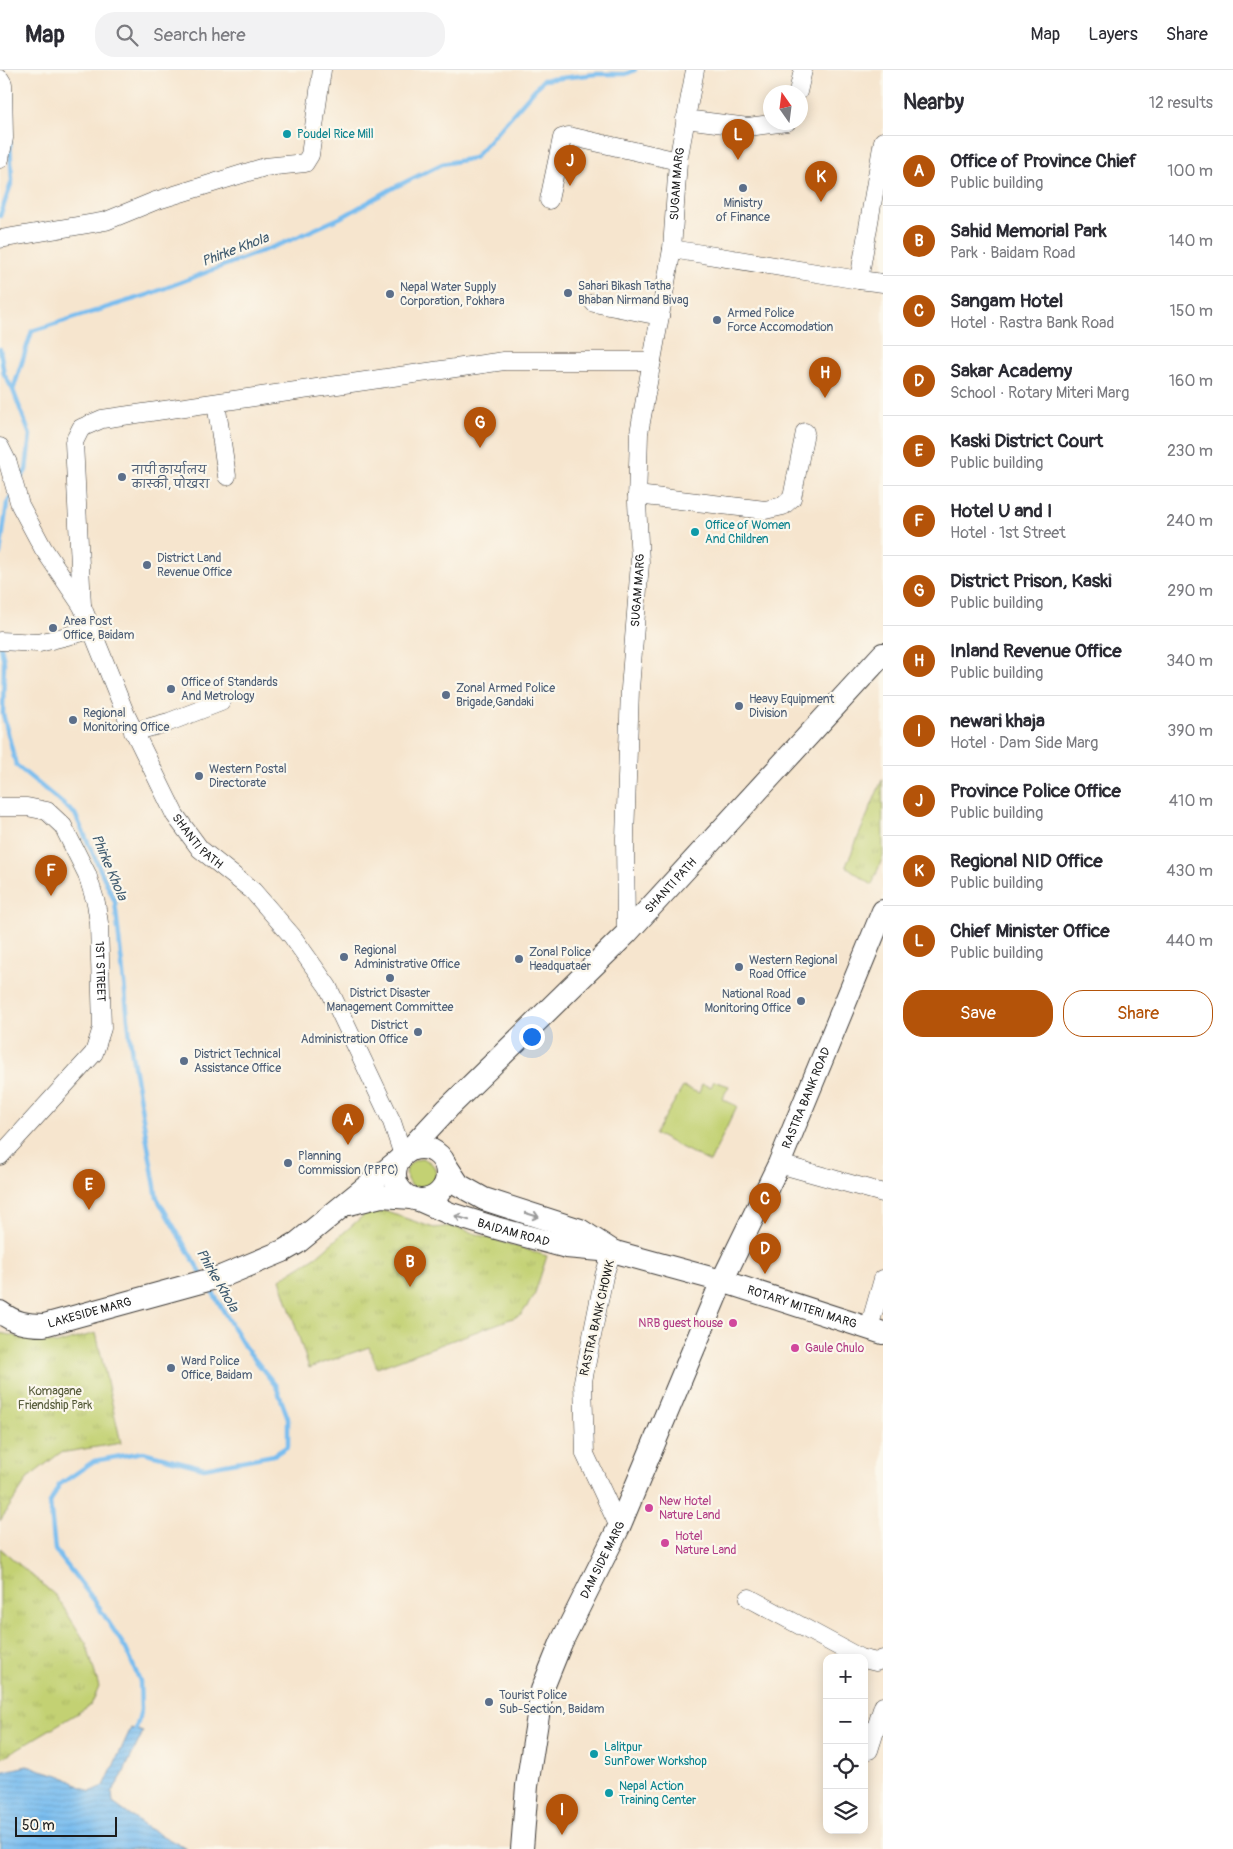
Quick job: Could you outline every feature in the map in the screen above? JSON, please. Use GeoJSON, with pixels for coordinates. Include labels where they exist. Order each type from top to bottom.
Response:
{"type":"FeatureCollection","features":[{"type":"Feature","properties":{"kind":"main road","name":"SHANTI PATH"},"geometry":{"type":"LineString","coordinates":[[403,1156],[448,1108],[626,934],[883,654]]}},
{"type":"Feature","properties":{"kind":"main road","name":"RASTRA BANK ROAD"},"geometry":{"type":"LineString","coordinates":[[722,1281],[779,1164],[879,935],[883,911]]}},
{"type":"Feature","properties":{"kind":"main road","name":"SHANTI PATH"},"geometry":{"type":"LineString","coordinates":[[445,1163],[438,1133],[448,1108]]}},
{"type":"Feature","properties":{"kind":"main road"},"geometry":{"type":"LineString","coordinates":[[403,1156],[426,1148],[445,1163]]}},
{"type":"Feature","properties":{"kind":"main road","name":"BAIDAM ROAD"},"geometry":{"type":"LineString","coordinates":[[403,1156],[395,1170],[396,1182],[402,1192],[451,1214],[566,1248],[612,1251],[722,1281]]}},
{"type":"Feature","properties":{"kind":"main road","name":"BAIDAM ROAD"},"geometry":{"type":"LineString","coordinates":[[181,1289],[223,1276],[297,1243],[403,1156]]}},
{"type":"Feature","properties":{"kind":"main road","name":"BAIDAM ROAD"},"geometry":{"type":"LineString","coordinates":[[336,1210],[354,1202],[381,1196],[426,1200],[439,1193],[446,1181],[445,1163]]}},
{"type":"Feature","properties":{"kind":"main road","name":"BAIDAM ROAD"},"geometry":{"type":"LineString","coordinates":[[445,1163],[459,1184],[476,1196],[580,1230],[612,1251]]}},
{"type":"Feature","properties":{"kind":"main road","name":"ROTARY MITERI MARG"},"geometry":{"type":"LineString","coordinates":[[722,1281],[876,1330]]}},
{"type":"Feature","properties":{"kind":"main road","name":"DAM SIDE MARG"},"geometry":{"type":"LineString","coordinates":[[522,1849],[527,1786],[542,1690],[562,1643],[619,1527],[722,1281]]}},
{"type":"Feature","properties":{"kind":"main road","name":"LAKESIDE MARG"},"geometry":{"type":"LineString","coordinates":[[0,1312],[11,1320],[20,1323],[44,1325],[181,1289]]}},
{"type":"Feature","properties":{"kind":"street"},"geometry":{"type":"LineString","coordinates":[[3,239],[106,220],[156,200],[265,167],[305,163],[310,155],[322,70]]}},
{"type":"Feature","properties":{"kind":"street","name":"SUGAM MARG"},"geometry":{"type":"LineString","coordinates":[[626,934],[627,778],[630,689],[640,563],[637,495],[639,433],[672,249],[678,161],[695,70]]}},
{"type":"Feature","properties":{"kind":"street"},"geometry":{"type":"LineString","coordinates":[[800,85],[803,70]]}},
{"type":"Feature","properties":{"kind":"street"},"geometry":{"type":"LineString","coordinates":[[0,79],[3,84],[4,111],[4,138],[0,159]]}},
{"type":"Feature","properties":{"kind":"street"},"geometry":{"type":"LineString","coordinates":[[685,119],[748,127],[763,125]]}},
{"type":"Feature","properties":{"kind":"street"},"geometry":{"type":"LineString","coordinates":[[548,200],[562,138],[569,136],[678,161]]}},
{"type":"Feature","properties":{"kind":"street"},"geometry":{"type":"LineString","coordinates":[[859,280],[883,141]]}},
{"type":"Feature","properties":{"kind":"street"},"geometry":{"type":"LineString","coordinates":[[672,249],[883,283]]}},
{"type":"Feature","properties":{"kind":"street"},"geometry":{"type":"LineString","coordinates":[[594,303],[660,316]]}},
{"type":"Feature","properties":{"kind":"street"},"geometry":{"type":"LineString","coordinates":[[82,606],[74,442],[82,428],[102,419],[504,361],[652,361]]}},
{"type":"Feature","properties":{"kind":"street"},"geometry":{"type":"LineString","coordinates":[[216,403],[227,476]]}},
{"type":"Feature","properties":{"kind":"street"},"geometry":{"type":"LineString","coordinates":[[637,495],[765,510],[782,506],[792,498],[805,432]]}},
{"type":"Feature","properties":{"kind":"street","name":"SHANTI PATH"},"geometry":{"type":"LineString","coordinates":[[0,447],[8,463],[20,505],[43,548],[82,606],[133,732],[175,815],[191,838],[253,891],[292,936],[328,987],[392,1122],[403,1156]]}},
{"type":"Feature","properties":{"kind":"street"},"geometry":{"type":"LineString","coordinates":[[8,641],[39,643],[91,630]]}},
{"type":"Feature","properties":{"kind":"street"},"geometry":{"type":"LineString","coordinates":[[133,732],[169,722],[221,702]]}},
{"type":"Feature","properties":{"kind":"street","name":"1ST STREET"},"geometry":{"type":"LineString","coordinates":[[0,807],[27,807],[47,812],[63,826],[87,874],[96,903],[99,923],[102,1028],[94,1053],[0,1156]]}},
{"type":"Feature","properties":{"kind":"street"},"geometry":{"type":"LineString","coordinates":[[779,1164],[883,1193]]}},
{"type":"Feature","properties":{"kind":"street","name":"RASTRA BANK CHOWK"},"geometry":{"type":"LineString","coordinates":[[612,1251],[604,1276],[583,1381],[585,1454],[619,1527]]}},
{"type":"Feature","properties":{"kind":"street"},"geometry":{"type":"LineString","coordinates":[[876,1330],[883,1279]]}},
{"type":"Feature","properties":{"kind":"street"},"geometry":{"type":"LineString","coordinates":[[749,1598],[853,1654]]}},
{"type":"Feature","properties":{"kind":"street"},"geometry":{"type":"LineString","coordinates":[[868,1660],[876,1662],[883,1659]]}},
{"type":"Feature","properties":{"kind":"street"},"geometry":{"type":"LineString","coordinates":[[869,1750],[883,1706]]}},
{"type":"Feature","properties":{"kind":"green space"},"geometry":{"type":"Polygon","coordinates":[[[882,780],[883,856],[872,885],[846,866],[882,780]]]}},
{"type":"Feature","properties":{"kind":"green space"},"geometry":{"type":"Polygon","coordinates":[[[714,1081],[729,1086],[722,1099],[737,1106],[710,1162],[655,1134],[683,1087],[699,1093],[702,1084],[711,1087],[714,1081]]]}},
{"type":"Feature","properties":{"kind":"green space"},"geometry":{"type":"Polygon","coordinates":[[[421,1159],[432,1163],[436,1174],[432,1185],[421,1189],[410,1185],[406,1174],[410,1163],[421,1159]]]}},
{"type":"Feature","properties":{"kind":"green space"},"geometry":{"type":"Polygon","coordinates":[[[381,1210],[434,1228],[451,1226],[547,1256],[534,1296],[521,1315],[377,1368],[369,1347],[309,1368],[280,1279],[317,1256],[365,1214],[381,1210]]]}},
{"type":"Feature","properties":{"kind":"green space","name":"Komagane Friendship Park"},"geometry":{"type":"Polygon","coordinates":[[[0,1333],[56,1344],[96,1333],[121,1443],[60,1453],[29,1477],[0,1521],[0,1333]]]}},
{"type":"Feature","properties":{"kind":"green space"},"geometry":{"type":"Polygon","coordinates":[[[0,1548],[56,1596],[86,1643],[99,1687],[91,1705],[0,1759],[0,1548]]]}},
{"type":"Feature","properties":{"kind":"water"},"geometry":{"type":"Polygon","coordinates":[[[131,1728],[143,1732],[122,1776],[112,1792],[113,1803],[146,1827],[187,1849],[0,1849],[0,1772],[27,1766],[62,1776],[90,1792],[104,1786],[131,1728]]]}},
{"type":"Feature","properties":{"kind":"waterway","name":"Phirke Khola"},"geometry":{"type":"LineString","coordinates":[[18,483],[26,470],[30,435],[13,390],[32,331],[147,295],[286,242],[344,216],[393,188],[442,164],[474,158],[543,80],[596,74],[626,74],[635,70]]}},
{"type":"Feature","properties":{"kind":"waterway"},"geometry":{"type":"LineString","coordinates":[[0,216],[12,181],[10,142]]}},
{"type":"Feature","properties":{"kind":"waterway"},"geometry":{"type":"LineString","coordinates":[[0,349],[4,374],[13,390]]}},
{"type":"Feature","properties":{"kind":"waterway","name":"Phirke Khola"},"geometry":{"type":"LineString","coordinates":[[0,554],[7,503],[12,494]]}},
{"type":"Feature","properties":{"kind":"waterway","name":"Phirke Khola"},"geometry":{"type":"LineString","coordinates":[[1,646],[4,662],[3,714],[16,765],[75,814],[115,902],[132,1055],[157,1198],[202,1275]]}},
{"type":"Feature","properties":{"kind":"waterway","name":"Phirke Khola"},"geometry":{"type":"LineString","coordinates":[[136,1729],[141,1710],[140,1681],[126,1649],[94,1600],[55,1550],[50,1503],[59,1485],[94,1461],[143,1452],[204,1468],[274,1455],[288,1446],[288,1418],[276,1386],[244,1346],[209,1286]]}},
{"type":"Feature","properties":{"kind":"place","name":"Poudel Rice Mill"},"geometry":{"type":"Point","coordinates":[287,134]}},
{"type":"Feature","properties":{"kind":"place","name":"Chief Minister Office"},"geometry":{"type":"Point","coordinates":[738,160]}},
{"type":"Feature","properties":{"kind":"place","name":"Province Police Office"},"geometry":{"type":"Point","coordinates":[570,186]}},
{"type":"Feature","properties":{"kind":"place","name":"Ministry of Finance"},"geometry":{"type":"Point","coordinates":[743,188]}},
{"type":"Feature","properties":{"kind":"place","name":"Regional NID Office"},"geometry":{"type":"Point","coordinates":[821,202]}},
{"type":"Feature","properties":{"kind":"place","name":"Sahari Bikash Tatha Bhaban Nirmand Bivag"},"geometry":{"type":"Point","coordinates":[568,293]}},
{"type":"Feature","properties":{"kind":"place","name":"Nepal Water Supply Corporation, Pokhara"},"geometry":{"type":"Point","coordinates":[390,294]}},
{"type":"Feature","properties":{"kind":"place","name":"Armed Police Force Accomodation"},"geometry":{"type":"Point","coordinates":[717,320]}},
{"type":"Feature","properties":{"kind":"place","name":"Inland Revenue Office"},"geometry":{"type":"Point","coordinates":[825,398]}},
{"type":"Feature","properties":{"kind":"place","name":"District Prison, Kaski"},"geometry":{"type":"Point","coordinates":[480,448]}},
{"type":"Feature","properties":{"kind":"place","name":"नापी कार्यालय कास्की, पोखरा"},"geometry":{"type":"Point","coordinates":[122,477]}},
{"type":"Feature","properties":{"kind":"place","name":"Office of Women And Children"},"geometry":{"type":"Point","coordinates":[695,532]}},
{"type":"Feature","properties":{"kind":"place","name":"District Land Revenue Office"},"geometry":{"type":"Point","coordinates":[147,565]}},
{"type":"Feature","properties":{"kind":"place","name":"Area Post Office, Baidam"},"geometry":{"type":"Point","coordinates":[53,628]}},
{"type":"Feature","properties":{"kind":"place","name":"Office of Standards And Metrology"},"geometry":{"type":"Point","coordinates":[171,689]}},
{"type":"Feature","properties":{"kind":"place","name":"Zonal Armed Police Brigade,Gandaki"},"geometry":{"type":"Point","coordinates":[446,695]}},
{"type":"Feature","properties":{"kind":"place","name":"Heavy Equipment Division"},"geometry":{"type":"Point","coordinates":[739,706]}},
{"type":"Feature","properties":{"kind":"place","name":"Regional Monitoring Office"},"geometry":{"type":"Point","coordinates":[73,720]}},
{"type":"Feature","properties":{"kind":"place","name":"Western Postal Directorate"},"geometry":{"type":"Point","coordinates":[199,776]}},
{"type":"Feature","properties":{"kind":"place","name":"Hotel U and I"},"geometry":{"type":"Point","coordinates":[51,896]}},
{"type":"Feature","properties":{"kind":"place","name":"Regional Administrative Office"},"geometry":{"type":"Point","coordinates":[344,957]}},
{"type":"Feature","properties":{"kind":"place","name":"Zonal Police Headquataer"},"geometry":{"type":"Point","coordinates":[519,959]}},
{"type":"Feature","properties":{"kind":"place","name":"Western Regional Road Office"},"geometry":{"type":"Point","coordinates":[739,967]}},
{"type":"Feature","properties":{"kind":"place","name":"District Disaster Management Committee"},"geometry":{"type":"Point","coordinates":[390,978]}},
{"type":"Feature","properties":{"kind":"place","name":"National Road Monitoring Office"},"geometry":{"type":"Point","coordinates":[801,1001]}},
{"type":"Feature","properties":{"kind":"place","name":"District Administration Office"},"geometry":{"type":"Point","coordinates":[418,1032]}},
{"type":"Feature","properties":{"kind":"place","name":"District Technical Assistance Office"},"geometry":{"type":"Point","coordinates":[184,1061]}},
{"type":"Feature","properties":{"kind":"place","name":"Office of Province Chief"},"geometry":{"type":"Point","coordinates":[348,1145]}},
{"type":"Feature","properties":{"kind":"place","name":"Planning Commission (PPPC)"},"geometry":{"type":"Point","coordinates":[288,1163]}},
{"type":"Feature","properties":{"kind":"place","name":"Kaski District Court"},"geometry":{"type":"Point","coordinates":[89,1210]}},
{"type":"Feature","properties":{"kind":"place","name":"Sangam Hotel"},"geometry":{"type":"Point","coordinates":[765,1224]}},
{"type":"Feature","properties":{"kind":"place","name":"Sakar Academy"},"geometry":{"type":"Point","coordinates":[765,1274]}},
{"type":"Feature","properties":{"kind":"place","name":"Sahid Memorial Park"},"geometry":{"type":"Point","coordinates":[410,1287]}},
{"type":"Feature","properties":{"kind":"place","name":"NRB guest house"},"geometry":{"type":"Point","coordinates":[733,1323]}},
{"type":"Feature","properties":{"kind":"place","name":"Gaule Chulo"},"geometry":{"type":"Point","coordinates":[795,1348]}},
{"type":"Feature","properties":{"kind":"place","name":"Ward Police Office, Baidam"},"geometry":{"type":"Point","coordinates":[171,1368]}},
{"type":"Feature","properties":{"kind":"place","name":"New Hotel Nature Land"},"geometry":{"type":"Point","coordinates":[649,1508]}},
{"type":"Feature","properties":{"kind":"place","name":"Hotel Nature Land"},"geometry":{"type":"Point","coordinates":[665,1543]}},
{"type":"Feature","properties":{"kind":"place","name":"Tourist Police Sub-Section, Baidam"},"geometry":{"type":"Point","coordinates":[489,1702]}},
{"type":"Feature","properties":{"kind":"place","name":"Lalitpur SunPower Workshop"},"geometry":{"type":"Point","coordinates":[594,1754]}},
{"type":"Feature","properties":{"kind":"place","name":"Nepal Action Training Center"},"geometry":{"type":"Point","coordinates":[609,1793]}},
{"type":"Feature","properties":{"kind":"place","name":"newari khaja"},"geometry":{"type":"Point","coordinates":[562,1835]}}]}
